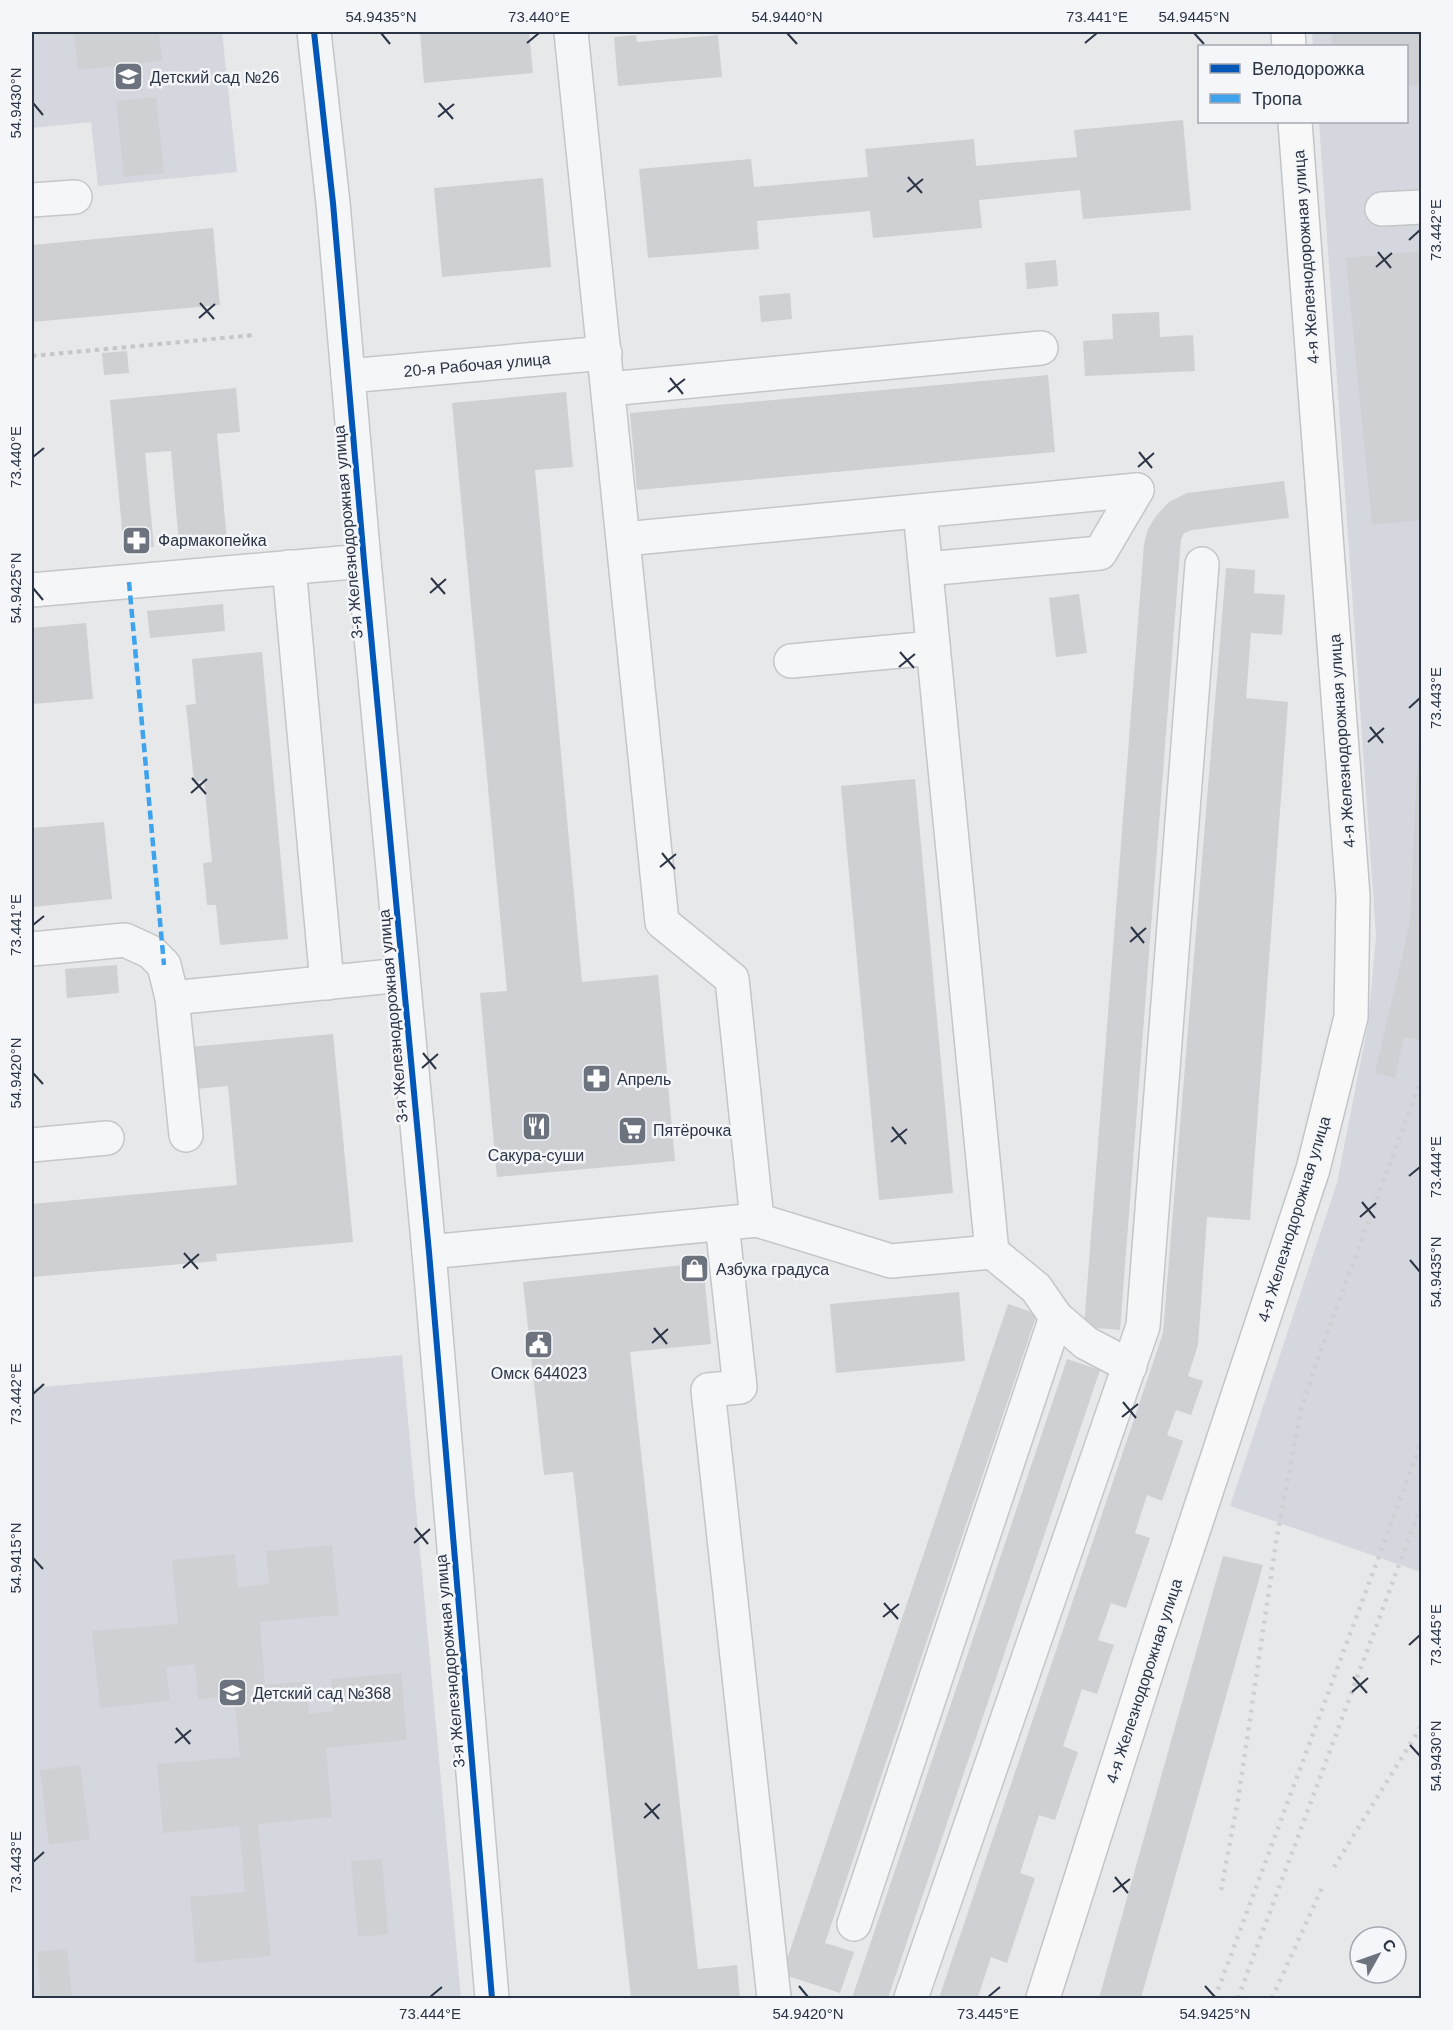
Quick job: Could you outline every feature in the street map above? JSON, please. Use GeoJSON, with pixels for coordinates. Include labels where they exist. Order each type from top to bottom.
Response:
{"type":"FeatureCollection","features":[{"type":"Feature","properties":{"kind":"main road","name":"4-я Железнодорожная улица"},"geometry":{"type":"LineString","coordinates":[[1043,1998],[1153,1652],[1313,1169],[1351,1017],[1353,896],[1295,123]]}},
{"type":"Feature","properties":{"kind":"street","name":"3-я Железнодорожная улица"},"geometry":{"type":"LineString","coordinates":[[314,32],[333,202],[364,561],[429,1252],[488,1998]]}},
{"type":"Feature","properties":{"kind":"street"},"geometry":{"type":"LineString","coordinates":[[572,32],[662,922],[732,979],[757,1220]]}},
{"type":"Feature","properties":{"kind":"street"},"geometry":{"type":"LineString","coordinates":[[32,200],[75,197]]}},
{"type":"Feature","properties":{"kind":"street"},"geometry":{"type":"LineString","coordinates":[[1383,209],[1422,207]]}},
{"type":"Feature","properties":{"kind":"street"},"geometry":{"type":"LineString","coordinates":[[609,389],[1041,348]]}},
{"type":"Feature","properties":{"kind":"street","name":"20-я Рабочая улица"},"geometry":{"type":"LineString","coordinates":[[348,376],[605,353]]}},
{"type":"Feature","properties":{"kind":"street"},"geometry":{"type":"LineString","coordinates":[[624,539],[1137,490],[1100,553],[926,569]]}},
{"type":"Feature","properties":{"kind":"street"},"geometry":{"type":"LineString","coordinates":[[920,511],[992,1252]]}},
{"type":"Feature","properties":{"kind":"street"},"geometry":{"type":"LineString","coordinates":[[32,590],[364,561]]}},
{"type":"Feature","properties":{"kind":"street"},"geometry":{"type":"LineString","coordinates":[[911,1998],[1143,1326],[1202,564]]}},
{"type":"Feature","properties":{"kind":"street"},"geometry":{"type":"LineString","coordinates":[[289,567],[327,983]]}},
{"type":"Feature","properties":{"kind":"street"},"geometry":{"type":"LineString","coordinates":[[791,661],[933,648]]}},
{"type":"Feature","properties":{"kind":"street"},"geometry":{"type":"LineString","coordinates":[[32,949],[125,940],[151,952],[164,965],[172,998],[186,1136]]}},
{"type":"Feature","properties":{"kind":"street"},"geometry":{"type":"LineString","coordinates":[[172,998],[402,975]]}},
{"type":"Feature","properties":{"kind":"street"},"geometry":{"type":"LineString","coordinates":[[32,1145],[106,1138]]}},
{"type":"Feature","properties":{"kind":"street"},"geometry":{"type":"LineString","coordinates":[[429,1252],[757,1220],[891,1261],[992,1252],[1036,1288],[1056,1317],[1086,1343],[1130,1366]]}},
{"type":"Feature","properties":{"kind":"street"},"geometry":{"type":"LineString","coordinates":[[722,1224],[740,1387],[708,1390],[774,1998]]}},
{"type":"Feature","properties":{"kind":"street"},"geometry":{"type":"LineString","coordinates":[[855,1924],[1056,1317]]}},
{"type":"Feature","properties":{"kind":"path"},"geometry":{"type":"LineString","coordinates":[[32,356],[255,335]]}},
{"type":"Feature","properties":{"kind":"shaded area","name":"Детский сад №26"},"geometry":{"type":"Polygon","coordinates":[[[32,32],[222,32],[237,172],[98,186],[91,122],[32,128],[32,32]]]}},
{"type":"Feature","properties":{"kind":"shaded area"},"geometry":{"type":"Polygon","coordinates":[[[1312,32],[1421,32],[1421,1572],[1230,1506],[1337,1183],[1368,1024],[1376,936],[1319,123],[1408,123],[1408,45],[1313,45],[1312,32]]]}},
{"type":"Feature","properties":{"kind":"shaded area","name":"Детский сад №368"},"geometry":{"type":"Polygon","coordinates":[[[402,1355],[461,1998],[32,1998],[32,1388],[402,1355]]]}},
{"type":"Feature","properties":{"kind":"building"},"geometry":{"type":"Polygon","coordinates":[[[74,32],[159,32],[162,61],[78,70],[74,32]]]}},
{"type":"Feature","properties":{"kind":"building"},"geometry":{"type":"Polygon","coordinates":[[[420,32],[529,32],[533,73],[424,83],[420,32]]]}},
{"type":"Feature","properties":{"kind":"building"},"geometry":{"type":"Polygon","coordinates":[[[1331,32],[1422,32],[1422,85],[1408,86],[1408,45],[1333,45],[1331,32]]]}},
{"type":"Feature","properties":{"kind":"building"},"geometry":{"type":"Polygon","coordinates":[[[636,35],[637,42],[718,35],[722,77],[618,86],[614,37],[636,35]]]}},
{"type":"Feature","properties":{"kind":"building"},"geometry":{"type":"Polygon","coordinates":[[[156,97],[164,173],[124,177],[116,101],[156,97]]]}},
{"type":"Feature","properties":{"kind":"building"},"geometry":{"type":"Polygon","coordinates":[[[1183,120],[1191,210],[1083,219],[1080,190],[979,200],[982,228],[873,238],[870,211],[757,221],[759,249],[648,258],[639,169],[751,159],[754,187],[868,177],[865,149],[974,139],[976,166],[1077,157],[1074,130],[1183,120]]]}},
{"type":"Feature","properties":{"kind":"building"},"geometry":{"type":"Polygon","coordinates":[[[543,178],[551,267],[442,277],[434,188],[543,178]]]}},
{"type":"Feature","properties":{"kind":"building"},"geometry":{"type":"Polygon","coordinates":[[[213,228],[220,305],[32,322],[32,245],[213,228]]]}},
{"type":"Feature","properties":{"kind":"building"},"geometry":{"type":"Polygon","coordinates":[[[1422,251],[1422,520],[1372,525],[1346,258],[1422,251]]]}},
{"type":"Feature","properties":{"kind":"building"},"geometry":{"type":"Polygon","coordinates":[[[1056,260],[1058,286],[1027,289],[1025,263],[1056,260]]]}},
{"type":"Feature","properties":{"kind":"building"},"geometry":{"type":"Polygon","coordinates":[[[790,293],[792,319],[761,322],[759,296],[790,293]]]}},
{"type":"Feature","properties":{"kind":"building"},"geometry":{"type":"Polygon","coordinates":[[[1159,312],[1160,337],[1193,335],[1195,371],[1085,376],[1083,341],[1113,339],[1112,314],[1159,312]]]}},
{"type":"Feature","properties":{"kind":"building"},"geometry":{"type":"Polygon","coordinates":[[[127,351],[129,373],[104,375],[102,353],[127,351]]]}},
{"type":"Feature","properties":{"kind":"building"},"geometry":{"type":"Polygon","coordinates":[[[1048,375],[1055,452],[637,490],[630,413],[1048,375]]]}},
{"type":"Feature","properties":{"kind":"building"},"geometry":{"type":"Polygon","coordinates":[[[236,388],[240,432],[217,434],[227,540],[179,545],[171,451],[145,453],[154,547],[124,550],[110,400],[236,388]]]}},
{"type":"Feature","properties":{"kind":"building"},"geometry":{"type":"Polygon","coordinates":[[[566,392],[573,467],[535,470],[582,982],[658,975],[675,1161],[497,1177],[480,993],[507,991],[452,403],[566,392]]]}},
{"type":"Feature","properties":{"kind":"building"},"geometry":{"type":"Polygon","coordinates":[[[1284,481],[1289,518],[1192,530],[1184,533],[1181,539],[1120,1330],[1084,1327],[1144,544],[1148,529],[1156,516],[1169,502],[1187,493],[1284,481]]]}},
{"type":"Feature","properties":{"kind":"building"},"geometry":{"type":"Polygon","coordinates":[[[1226,568],[1255,570],[1254,593],[1285,595],[1282,635],[1251,633],[1246,698],[1288,702],[1250,1220],[1207,1217],[1198,1345],[1188,1376],[1203,1381],[1191,1415],[1176,1410],[1167,1435],[1183,1441],[1162,1501],[1147,1495],[1135,1533],[1150,1538],[1126,1608],[1111,1603],[1098,1640],[1114,1645],[1097,1694],[1082,1689],[1063,1746],[1078,1752],[1055,1820],[1039,1815],[1020,1873],[1035,1878],[1007,1963],[991,1957],[978,1997],[982,1998],[939,1998],[1163,1333],[1226,568]]]}},
{"type":"Feature","properties":{"kind":"building"},"geometry":{"type":"Polygon","coordinates":[[[1079,594],[1087,653],[1056,657],[1049,598],[1079,594]]]}},
{"type":"Feature","properties":{"kind":"building"},"geometry":{"type":"Polygon","coordinates":[[[223,604],[225,631],[150,638],[147,611],[223,604]]]}},
{"type":"Feature","properties":{"kind":"building"},"geometry":{"type":"Polygon","coordinates":[[[86,623],[93,699],[32,704],[32,628],[86,623]]]}},
{"type":"Feature","properties":{"kind":"building"},"geometry":{"type":"Polygon","coordinates":[[[262,652],[288,939],[220,945],[216,905],[207,905],[203,863],[212,862],[204,781],[194,781],[186,705],[196,704],[192,659],[262,652]]]}},
{"type":"Feature","properties":{"kind":"building"},"geometry":{"type":"Polygon","coordinates":[[[1420,708],[1422,708],[1422,1033],[1420,1040],[1404,1037],[1395,1078],[1375,1073],[1410,922],[1420,708]]]}},
{"type":"Feature","properties":{"kind":"building"},"geometry":{"type":"Polygon","coordinates":[[[915,779],[953,1193],[879,1200],[841,786],[915,779]]]}},
{"type":"Feature","properties":{"kind":"building"},"geometry":{"type":"Polygon","coordinates":[[[104,822],[112,899],[32,907],[32,828],[104,822]]]}},
{"type":"Feature","properties":{"kind":"building"},"geometry":{"type":"Polygon","coordinates":[[[117,965],[119,993],[67,998],[65,969],[117,965]]]}},
{"type":"Feature","properties":{"kind":"building"},"geometry":{"type":"Polygon","coordinates":[[[333,1034],[353,1242],[216,1254],[217,1261],[32,1277],[32,1204],[237,1185],[228,1086],[195,1089],[190,1047],[333,1034]]]}},
{"type":"Feature","properties":{"kind":"building"},"geometry":{"type":"Polygon","coordinates":[[[703,1263],[711,1344],[630,1352],[698,1969],[737,1965],[740,1998],[631,1998],[573,1472],[544,1475],[523,1282],[703,1263]]]}},
{"type":"Feature","properties":{"kind":"building"},"geometry":{"type":"Polygon","coordinates":[[[959,1292],[965,1361],[836,1373],[830,1304],[959,1292]]]}},
{"type":"Feature","properties":{"kind":"building"},"geometry":{"type":"Polygon","coordinates":[[[1008,1304],[1037,1314],[825,1943],[854,1952],[840,1993],[782,1974],[1008,1304]]]}},
{"type":"Feature","properties":{"kind":"building"},"geometry":{"type":"Polygon","coordinates":[[[1067,1359],[1100,1370],[888,1998],[852,1998],[1067,1359]]]}},
{"type":"Feature","properties":{"kind":"building"},"geometry":{"type":"Polygon","coordinates":[[[332,1545],[339,1615],[260,1622],[265,1685],[306,1681],[309,1714],[334,1711],[331,1679],[401,1673],[407,1740],[326,1748],[332,1817],[258,1824],[271,1956],[196,1963],[190,1897],[245,1892],[239,1826],[163,1833],[157,1764],[240,1757],[234,1696],[198,1699],[195,1664],[166,1667],[170,1701],[100,1708],[92,1631],[178,1624],[172,1560],[235,1554],[238,1587],[269,1584],[266,1551],[332,1545]]]}},
{"type":"Feature","properties":{"kind":"building"},"geometry":{"type":"Polygon","coordinates":[[[1223,1556],[1263,1565],[1141,1998],[1099,1998],[1223,1556]]]}},
{"type":"Feature","properties":{"kind":"building"},"geometry":{"type":"Polygon","coordinates":[[[80,1765],[90,1839],[49,1845],[40,1770],[80,1765]]]}},
{"type":"Feature","properties":{"kind":"building"},"geometry":{"type":"Polygon","coordinates":[[[382,1859],[388,1934],[358,1937],[351,1861],[382,1859]]]}},
{"type":"Feature","properties":{"kind":"building"},"geometry":{"type":"Polygon","coordinates":[[[67,1949],[72,1998],[41,1998],[37,1952],[67,1949]]]}},
{"type":"Feature","properties":{"kind":"railway"},"geometry":{"type":"LineString","coordinates":[[1221,1890],[1238,1800],[1277,1536],[1301,1410],[1422,1077]]}},
{"type":"Feature","properties":{"kind":"railway"},"geometry":{"type":"LineString","coordinates":[[1215,1998],[1422,1440]]}},
{"type":"Feature","properties":{"kind":"railway"},"geometry":{"type":"LineString","coordinates":[[1238,1998],[1422,1503]]}},
{"type":"Feature","properties":{"kind":"railway"},"geometry":{"type":"LineString","coordinates":[[1334,1867],[1422,1725]]}},
{"type":"Feature","properties":{"kind":"railway"},"geometry":{"type":"LineString","coordinates":[[1272,1998],[1322,1888]]}},
{"type":"Feature","properties":{"kind":"marked path"},"geometry":{"type":"LineString","coordinates":[[129,582],[164,965]]}},
{"type":"Feature","properties":{"kind":"cycle path"},"geometry":{"type":"LineString","coordinates":[[314,32],[333,203],[429,1252],[492,1998]]}},
{"type":"Feature","properties":{"kind":"place","name":"Детский сад №26"},"geometry":{"type":"Point","coordinates":[129,77]}},
{"type":"Feature","properties":{"kind":"place","name":"Фармакопейка"},"geometry":{"type":"Point","coordinates":[137,540]}},
{"type":"Feature","properties":{"kind":"place","name":"Апрель"},"geometry":{"type":"Point","coordinates":[596,1079]}},
{"type":"Feature","properties":{"kind":"place","name":"Сакура-суши"},"geometry":{"type":"Point","coordinates":[536,1127]}},
{"type":"Feature","properties":{"kind":"place","name":"Пятёрочка"},"geometry":{"type":"Point","coordinates":[632,1130]}},
{"type":"Feature","properties":{"kind":"place","name":"Азбука градуса"},"geometry":{"type":"Point","coordinates":[695,1269]}},
{"type":"Feature","properties":{"kind":"place","name":"Омск 644023"},"geometry":{"type":"Point","coordinates":[539,1345]}},
{"type":"Feature","properties":{"kind":"place","name":"Детский сад №368"},"geometry":{"type":"Point","coordinates":[232,1693]}}]}
